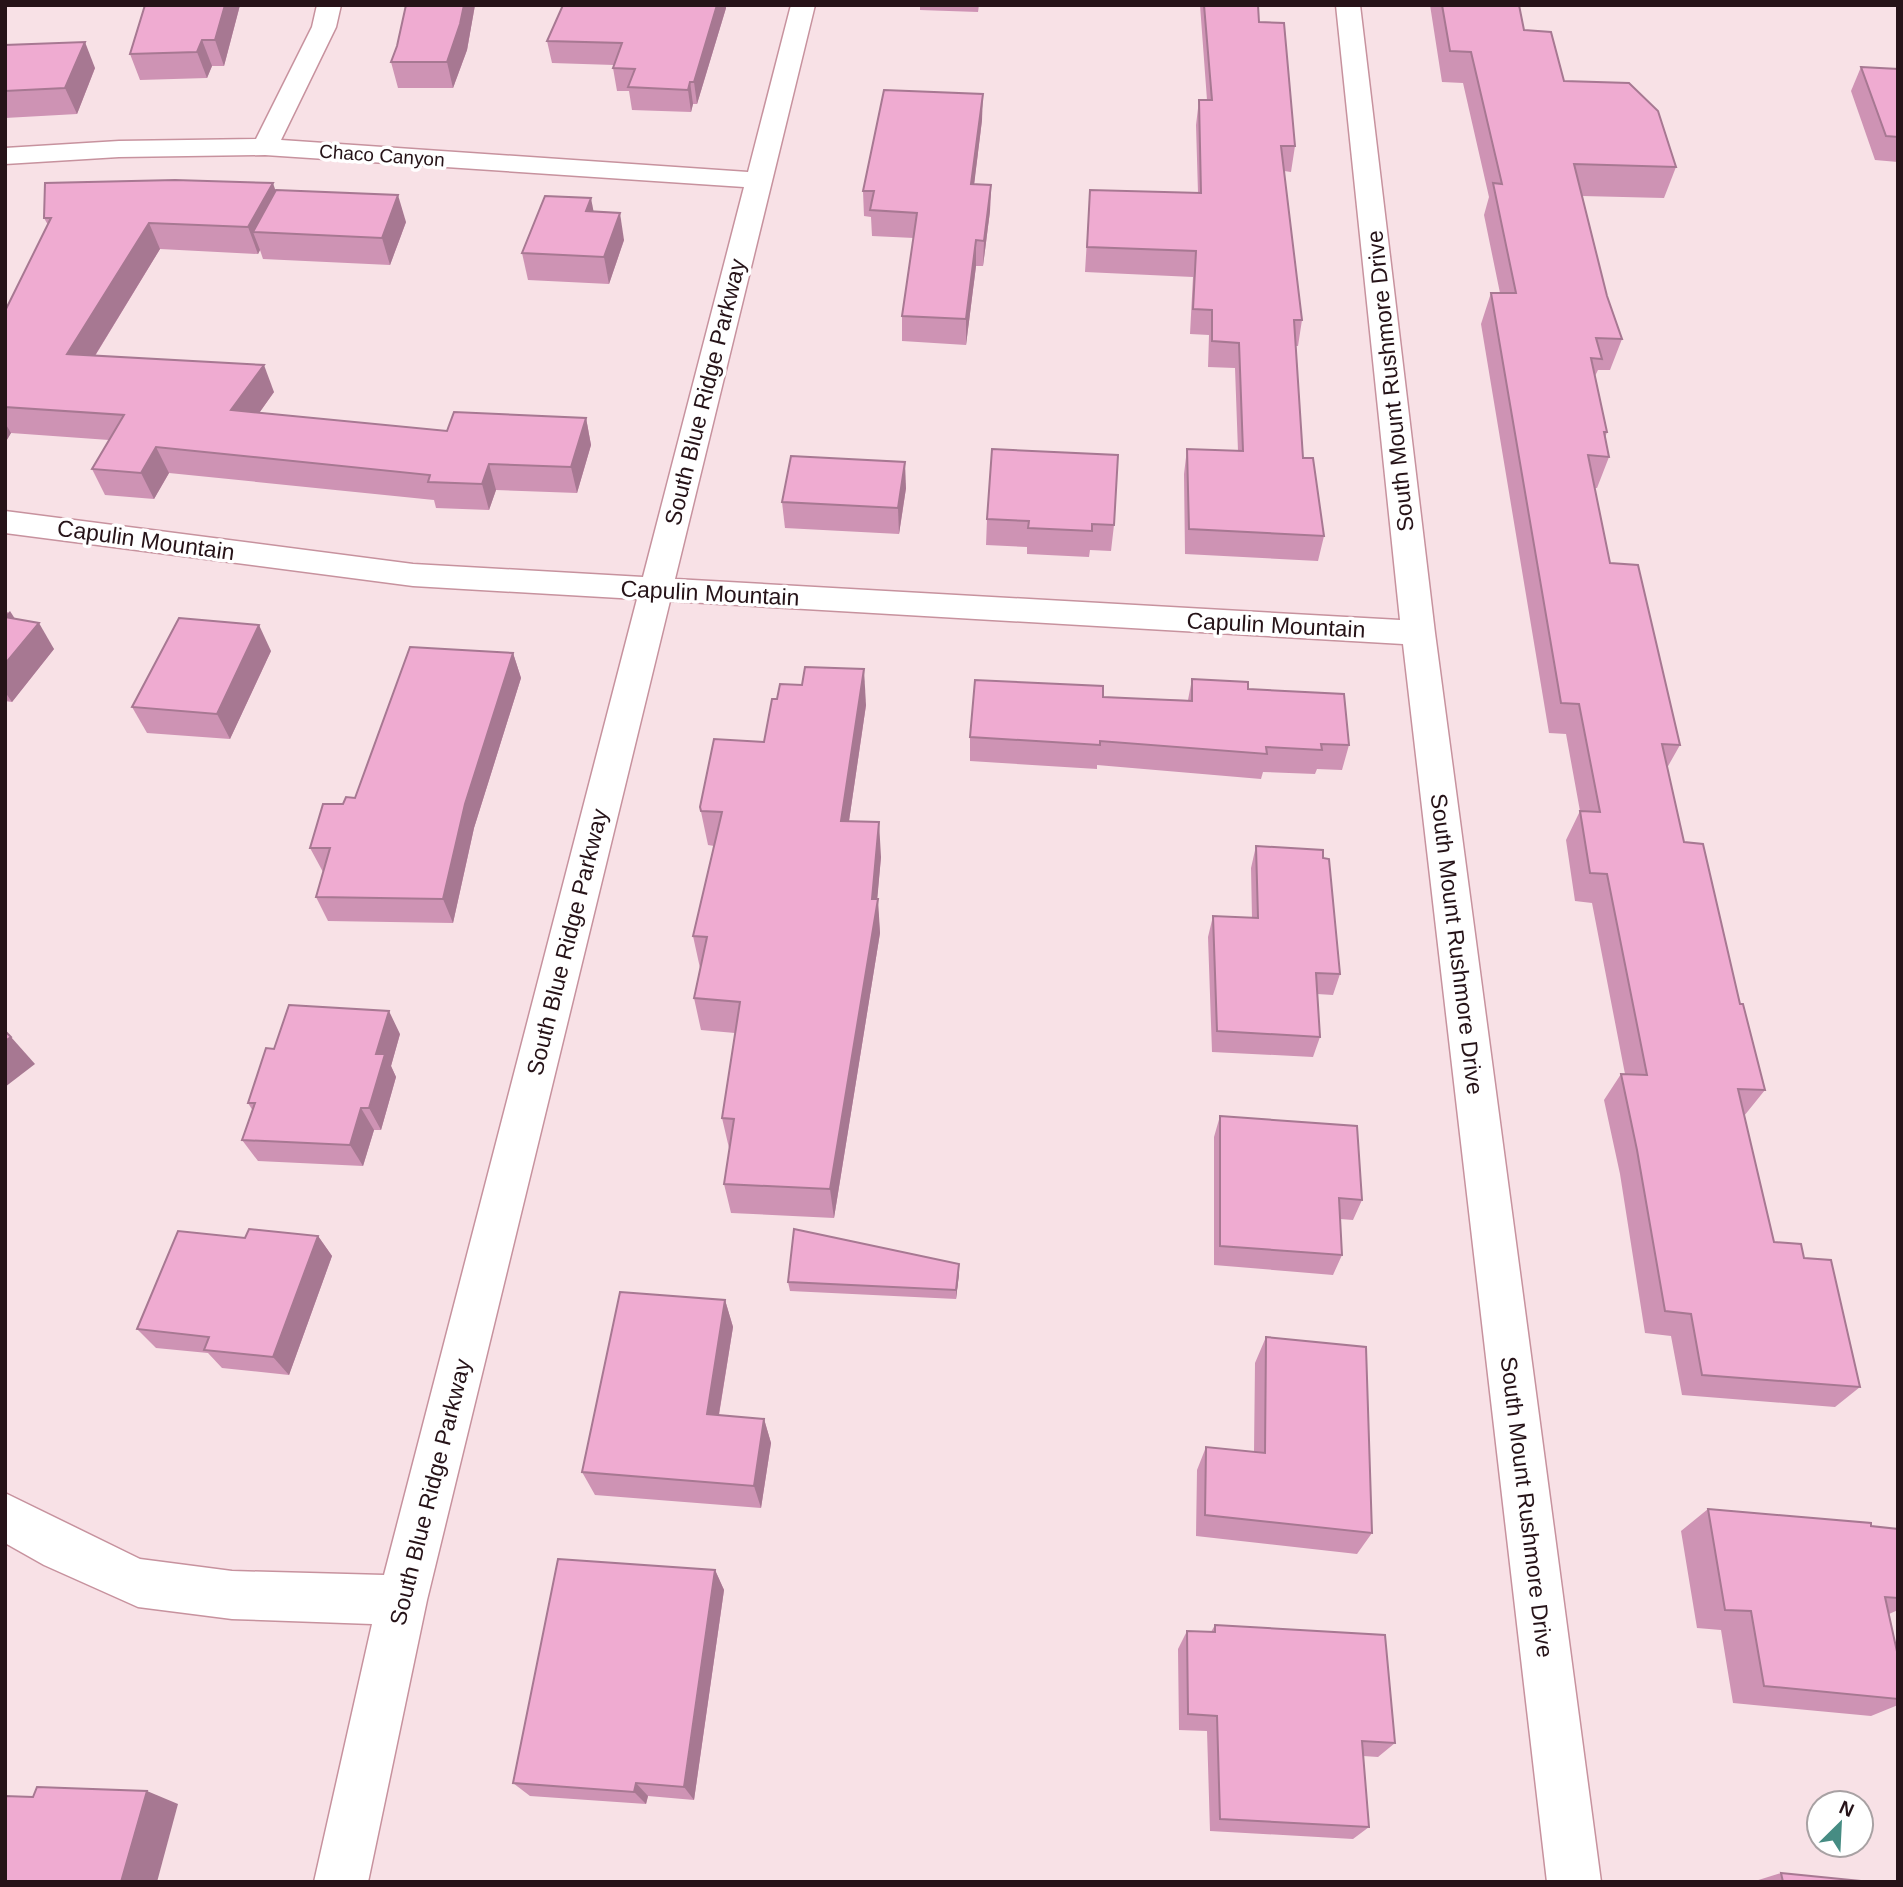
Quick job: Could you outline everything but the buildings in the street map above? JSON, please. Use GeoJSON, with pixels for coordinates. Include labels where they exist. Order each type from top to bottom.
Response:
{"type":"FeatureCollection","features":[{"type":"Feature","properties":{"kind":"street"},"geometry":{"type":"LineString","coordinates":[[265,147],[324,27],[329,5]]}},
{"type":"Feature","properties":{"kind":"street","name":"South Blue Ridge Parkway"},"geometry":{"type":"LineString","coordinates":[[341,1882],[402,1600],[803,5]]}},
{"type":"Feature","properties":{"kind":"street","name":"South Mount Rushmore Drive"},"geometry":{"type":"LineString","coordinates":[[1348,5],[1418,633],[1574,1882]]}},
{"type":"Feature","properties":{"kind":"street","name":"Chaco Canyon"},"geometry":{"type":"LineString","coordinates":[[5,156],[119,149],[265,147],[757,180]]}},
{"type":"Feature","properties":{"kind":"street","name":"Capulin Mountain"},"geometry":{"type":"LineString","coordinates":[[5,522],[96,532],[322,566],[413,575],[1418,633]]}},
{"type":"Feature","properties":{"kind":"street"},"geometry":{"type":"LineString","coordinates":[[5,1517],[61,1549],[138,1583],[232,1595],[402,1600]]}}]}
